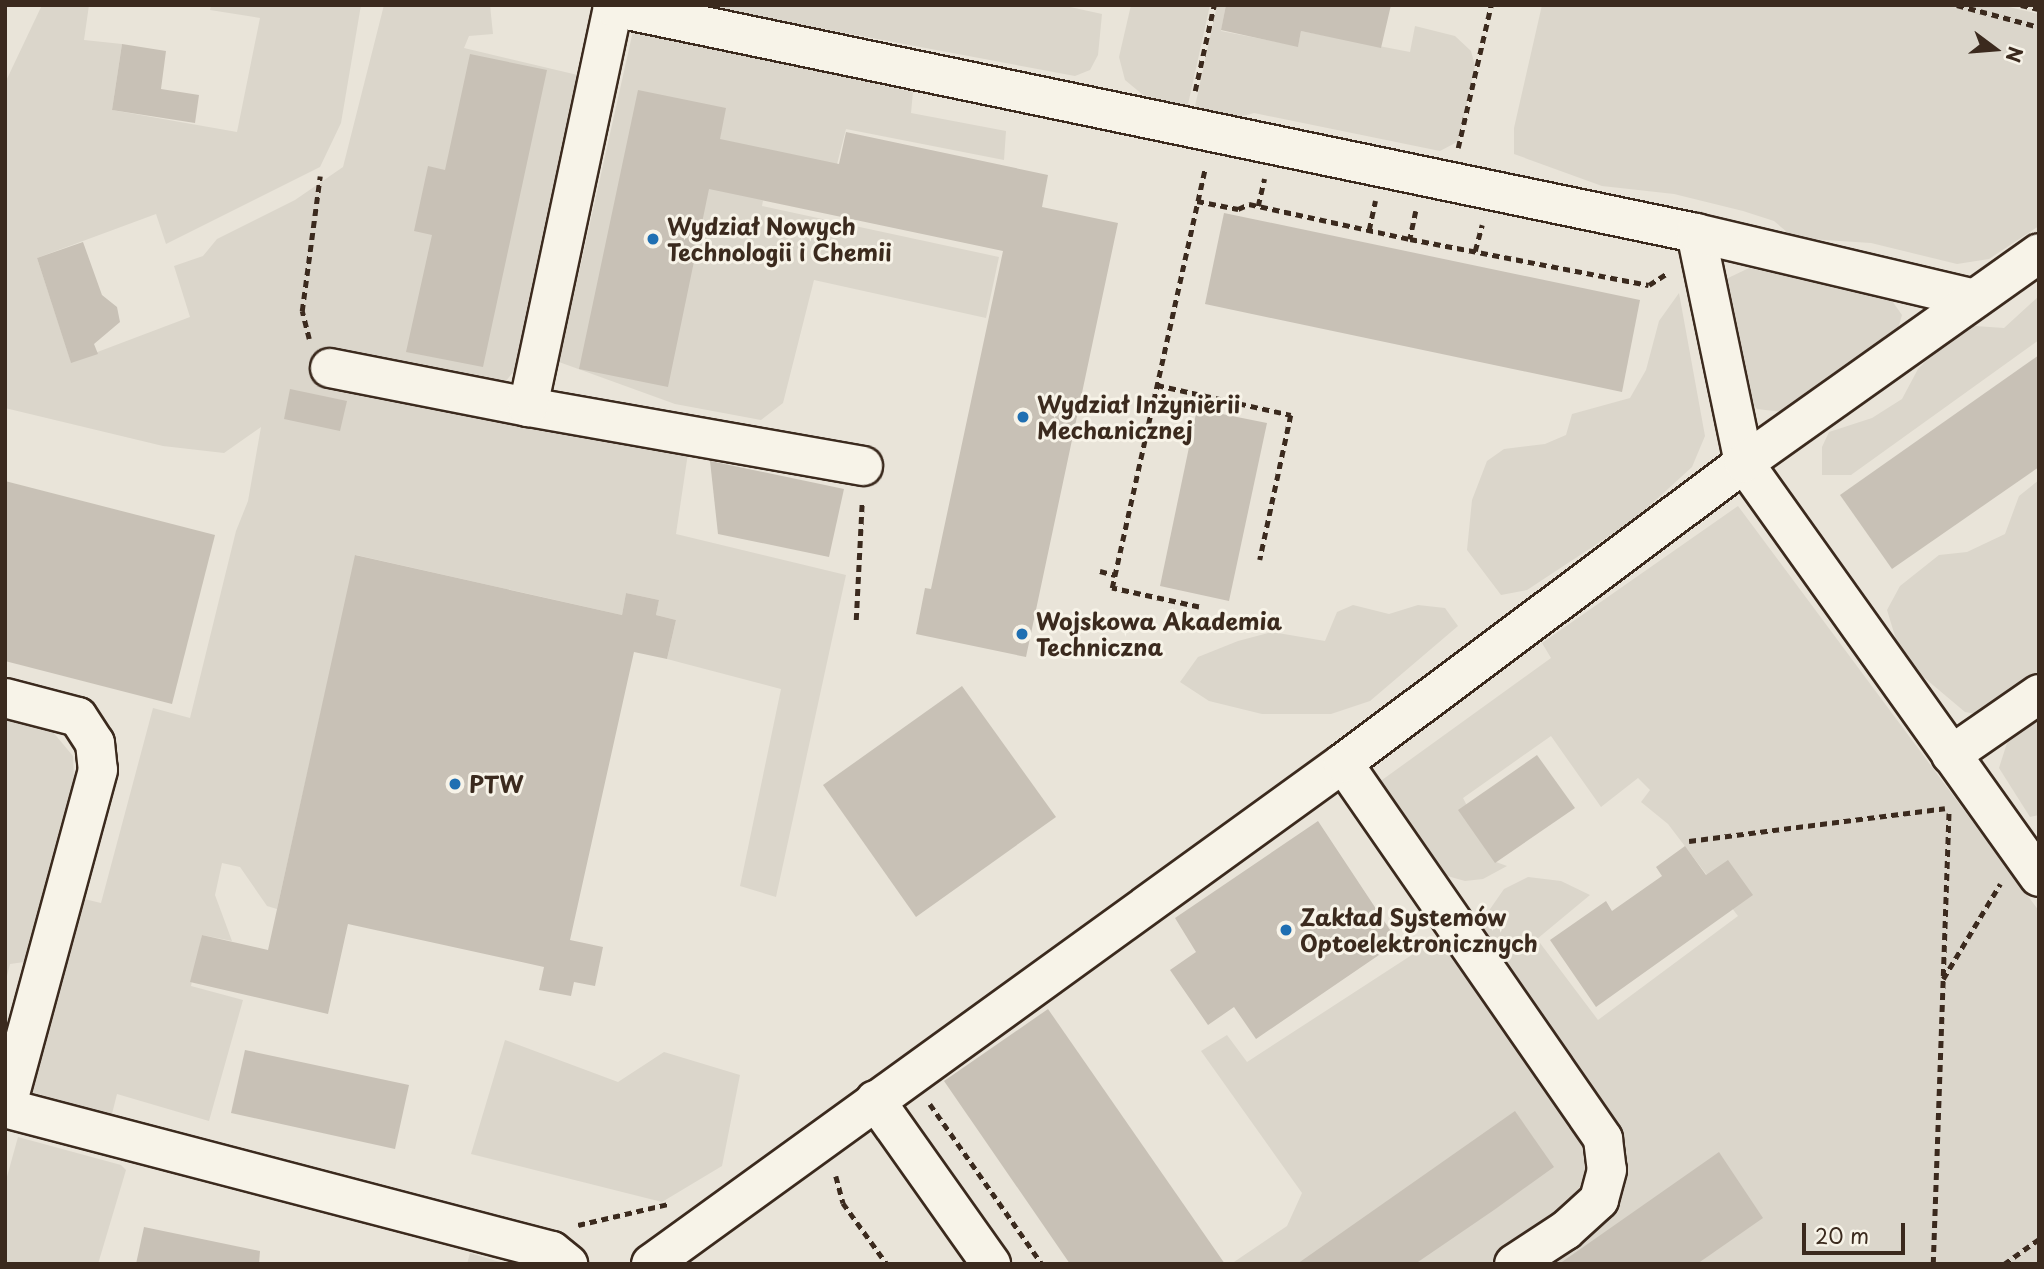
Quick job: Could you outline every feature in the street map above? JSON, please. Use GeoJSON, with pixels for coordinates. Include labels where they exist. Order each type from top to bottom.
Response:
{"type":"FeatureCollection","features":[{"type":"Feature","properties":{"kind":"lane"},"geometry":{"type":"LineString","coordinates":[[528,407],[612,6],[678,14],[1200,129],[1696,233],[1970,298]]}},
{"type":"Feature","properties":{"kind":"lane"},"geometry":{"type":"LineString","coordinates":[[1696,233],[1744,463],[1951,755],[1967,805],[2029,864]]}},
{"type":"Feature","properties":{"kind":"lane"},"geometry":{"type":"LineString","coordinates":[[651,1264],[1343,763],[1970,298],[2039,253]]}},
{"type":"Feature","properties":{"kind":"lane"},"geometry":{"type":"LineString","coordinates":[[330,368],[528,407],[863,466]]}},
{"type":"Feature","properties":{"kind":"lane"},"geometry":{"type":"LineString","coordinates":[[1951,755],[2039,694]]}},
{"type":"Feature","properties":{"kind":"lane"},"geometry":{"type":"LineString","coordinates":[[5,698],[78,717],[95,743],[98,770],[6,1108],[552,1251],[566,1246]]}},
{"type":"Feature","properties":{"kind":"lane"},"geometry":{"type":"LineString","coordinates":[[1343,763],[1604,1139],[1607,1170],[1599,1200],[1566,1230],[1514,1264]]}},
{"type":"Feature","properties":{"kind":"lane"},"geometry":{"type":"LineString","coordinates":[[875,1100],[991,1264]]}},
{"type":"Feature","properties":{"kind":"path"},"geometry":{"type":"LineString","coordinates":[[1199,607],[1112,587],[1197,201],[1200,129],[1214,5]]}},
{"type":"Feature","properties":{"kind":"path"},"geometry":{"type":"LineString","coordinates":[[1450,154],[1463,138],[1491,5]]}},
{"type":"Feature","properties":{"kind":"path"},"geometry":{"type":"LineString","coordinates":[[1957,5],[2039,27]]}},
{"type":"Feature","properties":{"kind":"path"},"geometry":{"type":"LineString","coordinates":[[2021,5],[2039,9]]}},
{"type":"Feature","properties":{"kind":"path"},"geometry":{"type":"LineString","coordinates":[[1258,206],[1268,163],[1257,162],[1260,141]]}},
{"type":"Feature","properties":{"kind":"path"},"geometry":{"type":"LineString","coordinates":[[320,176],[302,311],[308,338],[330,368]]}},
{"type":"Feature","properties":{"kind":"path"},"geometry":{"type":"LineString","coordinates":[[1369,230],[1376,197]]}},
{"type":"Feature","properties":{"kind":"path"},"geometry":{"type":"LineString","coordinates":[[1197,201],[1238,209],[1249,204],[1410,239],[1649,285],[1675,268]]}},
{"type":"Feature","properties":{"kind":"path"},"geometry":{"type":"LineString","coordinates":[[1410,239],[1416,204]]}},
{"type":"Feature","properties":{"kind":"path"},"geometry":{"type":"LineString","coordinates":[[1475,251],[1485,219]]}},
{"type":"Feature","properties":{"kind":"path"},"geometry":{"type":"LineString","coordinates":[[1157,385],[1291,415],[1259,560]]}},
{"type":"Feature","properties":{"kind":"path"},"geometry":{"type":"LineString","coordinates":[[856,620],[863,466]]}},
{"type":"Feature","properties":{"kind":"path"},"geometry":{"type":"LineString","coordinates":[[1100,571],[1115,575]]}},
{"type":"Feature","properties":{"kind":"path"},"geometry":{"type":"LineString","coordinates":[[1689,841],[1967,805],[1943,979],[1933,1264]]}},
{"type":"Feature","properties":{"kind":"path"},"geometry":{"type":"LineString","coordinates":[[1943,979],[2029,864]]}},
{"type":"Feature","properties":{"kind":"path"},"geometry":{"type":"LineString","coordinates":[[910,1075],[1042,1264]]}},
{"type":"Feature","properties":{"kind":"path"},"geometry":{"type":"LineString","coordinates":[[835,1164],[843,1203],[887,1264]]}},
{"type":"Feature","properties":{"kind":"path"},"geometry":{"type":"LineString","coordinates":[[566,1246],[678,1201]]}},
{"type":"Feature","properties":{"kind":"path"},"geometry":{"type":"LineString","coordinates":[[2004,1264],[2039,1239]]}},
{"type":"Feature","properties":{"kind":"shaded area","name":"Wojskowa Akademia Techniczna"},"geometry":{"type":"Polygon","coordinates":[[[5,5],[2039,5],[2039,1264],[5,1264],[5,5]]]}},
{"type":"Feature","properties":{"kind":"shaded area"},"geometry":{"type":"Polygon","coordinates":[[[42,5],[89,5],[84,40],[122,44],[112,110],[237,132],[260,18],[210,10],[211,5],[361,5],[341,123],[320,167],[166,244],[156,214],[37,258],[71,362],[190,317],[174,266],[203,256],[217,239],[295,200],[343,167],[384,5],[490,5],[493,34],[469,36],[464,48],[586,77],[530,350],[506,381],[478,391],[688,453],[676,534],[846,575],[776,897],[740,886],[781,689],[667,659],[676,620],[656,615],[659,600],[626,593],[622,615],[356,555],[277,909],[267,906],[240,867],[222,863],[215,895],[232,941],[202,935],[191,986],[243,1000],[209,1121],[117,1094],[112,1114],[25,1092],[76,897],[101,903],[153,708],[190,718],[236,531],[248,501],[261,427],[224,453],[163,446],[5,408],[5,83],[42,5]]]}},
{"type":"Feature","properties":{"kind":"shaded area"},"geometry":{"type":"Polygon","coordinates":[[[716,5],[1061,5],[1102,14],[1098,55],[1090,70],[1075,76],[722,10],[716,5]]]}},
{"type":"Feature","properties":{"kind":"shaded area"},"geometry":{"type":"Polygon","coordinates":[[[1131,5],[1210,5],[1187,109],[1143,95],[1125,80],[1119,57],[1131,5]]]}},
{"type":"Feature","properties":{"kind":"shaded area"},"geometry":{"type":"Polygon","coordinates":[[[1217,5],[1226,5],[1221,31],[1298,46],[1301,31],[1410,52],[1415,26],[1455,36],[1471,51],[1475,66],[1459,141],[1440,151],[1254,113],[1232,119],[1194,111],[1217,5]]]}},
{"type":"Feature","properties":{"kind":"shaded area"},"geometry":{"type":"Polygon","coordinates":[[[1542,5],[2000,5],[2039,14],[2039,226],[1989,259],[1957,264],[1871,243],[1794,238],[1774,221],[1743,211],[1674,194],[1602,186],[1514,154],[1514,128],[1542,5]]]}},
{"type":"Feature","properties":{"kind":"shaded area"},"geometry":{"type":"Polygon","coordinates":[[[633,31],[913,92],[911,113],[1006,131],[1004,160],[846,129],[836,168],[771,157],[762,206],[999,257],[986,318],[814,280],[783,403],[761,420],[675,404],[559,362],[633,31]]]}},
{"type":"Feature","properties":{"kind":"shaded area"},"geometry":{"type":"Polygon","coordinates":[[[1749,268],[1890,298],[1902,315],[1897,332],[1783,412],[1757,409],[1750,402],[1726,279],[1749,268]]]}},
{"type":"Feature","properties":{"kind":"shaded area"},"geometry":{"type":"Polygon","coordinates":[[[1679,293],[1705,436],[1692,467],[1635,519],[1527,590],[1501,595],[1467,550],[1472,500],[1487,461],[1504,449],[1545,444],[1566,435],[1572,414],[1630,398],[1646,370],[1659,321],[1679,293]]]}},
{"type":"Feature","properties":{"kind":"shaded area"},"geometry":{"type":"Polygon","coordinates":[[[2039,296],[2039,340],[1851,475],[1822,475],[1822,447],[1829,432],[1872,418],[1902,399],[1918,369],[1961,325],[2004,328],[2039,296]]]}},
{"type":"Feature","properties":{"kind":"shaded area"},"geometry":{"type":"Polygon","coordinates":[[[2039,480],[2039,685],[1987,716],[1965,712],[1902,659],[1887,610],[1900,586],[1939,555],[1967,552],[2005,534],[2019,496],[2039,480]]]}},
{"type":"Feature","properties":{"kind":"shaded area"},"geometry":{"type":"Polygon","coordinates":[[[1738,506],[2039,911],[2039,1264],[1231,1264],[1287,1226],[1302,1193],[1201,1051],[1227,1035],[1247,1062],[1441,936],[1522,1056],[1481,938],[1488,912],[1504,889],[1528,877],[1561,881],[1590,895],[1537,939],[1598,1020],[1738,916],[1668,824],[1641,802],[1650,790],[1638,778],[1601,807],[1551,736],[1463,798],[1496,862],[1507,866],[1483,879],[1465,881],[1444,875],[1383,794],[1382,780],[1551,658],[1542,643],[1738,506]]]}},
{"type":"Feature","properties":{"kind":"shaded area"},"geometry":{"type":"Polygon","coordinates":[[[1353,605],[1389,614],[1418,605],[1445,608],[1458,626],[1370,701],[1331,714],[1262,714],[1209,701],[1180,682],[1198,657],[1238,641],[1272,632],[1325,641],[1337,612],[1353,605]]]}},
{"type":"Feature","properties":{"kind":"shaded area"},"geometry":{"type":"Polygon","coordinates":[[[5,713],[47,725],[73,756],[74,781],[24,962],[10,964],[5,984],[5,713]]]}},
{"type":"Feature","properties":{"kind":"shaded area"},"geometry":{"type":"Polygon","coordinates":[[[2039,720],[2039,815],[2030,817],[1999,768],[2007,743],[2039,720]]]}},
{"type":"Feature","properties":{"kind":"shaded area"},"geometry":{"type":"Polygon","coordinates":[[[505,1040],[618,1082],[664,1052],[740,1075],[722,1166],[662,1202],[471,1154],[505,1040]]]}},
{"type":"Feature","properties":{"kind":"shaded area"},"geometry":{"type":"Polygon","coordinates":[[[18,1137],[121,1165],[126,1170],[98,1264],[5,1264],[5,1184],[18,1137]]]}},
{"type":"Feature","properties":{"kind":"shaded area"},"geometry":{"type":"Polygon","coordinates":[[[470,1253],[506,1264],[467,1264],[470,1253]]]}},
{"type":"Feature","properties":{"kind":"building"},"geometry":{"type":"Polygon","coordinates":[[[1226,5],[1391,5],[1381,48],[1301,31],[1298,47],[1221,30],[1226,5]]]}},
{"type":"Feature","properties":{"kind":"building"},"geometry":{"type":"Polygon","coordinates":[[[122,44],[166,51],[161,89],[199,95],[195,123],[112,110],[122,44]]]}},
{"type":"Feature","properties":{"kind":"building"},"geometry":{"type":"Polygon","coordinates":[[[470,54],[547,70],[483,367],[406,352],[432,235],[414,231],[428,166],[445,170],[470,54]]]}},
{"type":"Feature","properties":{"kind":"building","name":"Wydział Inżynierii Mechanicznej"},"geometry":{"type":"Polygon","coordinates":[[[638,90],[726,108],[720,139],[839,164],[846,132],[1048,175],[1042,207],[1118,223],[1026,657],[916,634],[925,588],[931,589],[1003,251],[709,189],[668,387],[579,369],[638,90]]]}},
{"type":"Feature","properties":{"kind":"building"},"geometry":{"type":"Polygon","coordinates":[[[1224,213],[1640,300],[1622,392],[1205,304],[1224,213]]]}},
{"type":"Feature","properties":{"kind":"building"},"geometry":{"type":"Polygon","coordinates":[[[83,242],[102,295],[117,307],[120,322],[94,344],[98,354],[71,363],[37,258],[83,242]]]}},
{"type":"Feature","properties":{"kind":"building"},"geometry":{"type":"Polygon","coordinates":[[[2039,355],[2039,467],[1892,569],[1840,495],[2039,355]]]}},
{"type":"Feature","properties":{"kind":"building"},"geometry":{"type":"Polygon","coordinates":[[[290,389],[347,401],[340,431],[284,419],[290,389]]]}},
{"type":"Feature","properties":{"kind":"building"},"geometry":{"type":"Polygon","coordinates":[[[1197,409],[1267,423],[1229,601],[1160,586],[1197,409]]]}},
{"type":"Feature","properties":{"kind":"building"},"geometry":{"type":"Polygon","coordinates":[[[710,461],[844,489],[829,557],[718,534],[710,461]]]}},
{"type":"Feature","properties":{"kind":"building"},"geometry":{"type":"Polygon","coordinates":[[[5,481],[215,535],[172,704],[5,661],[5,481]]]}},
{"type":"Feature","properties":{"kind":"building","name":"PTW"},"geometry":{"type":"Polygon","coordinates":[[[355,555],[622,615],[626,593],[659,600],[656,615],[676,620],[667,659],[634,652],[570,940],[603,947],[595,986],[574,982],[571,996],[539,990],[544,967],[348,924],[328,1014],[190,982],[202,935],[268,950],[355,555]]]}},
{"type":"Feature","properties":{"kind":"building"},"geometry":{"type":"Polygon","coordinates":[[[962,686],[1056,817],[916,917],[823,785],[962,686]]]}},
{"type":"Feature","properties":{"kind":"building"},"geometry":{"type":"Polygon","coordinates":[[[1537,755],[1575,808],[1495,863],[1458,810],[1537,755]]]}},
{"type":"Feature","properties":{"kind":"building","name":"Zakład Systemów Optoelektronicznych"},"geometry":{"type":"Polygon","coordinates":[[[1318,821],[1398,942],[1256,1039],[1234,1007],[1208,1025],[1170,970],[1196,952],[1175,918],[1318,821]]]}},
{"type":"Feature","properties":{"kind":"building"},"geometry":{"type":"Polygon","coordinates":[[[1685,846],[1706,875],[1728,860],[1753,895],[1596,1007],[1550,940],[1606,901],[1612,911],[1662,876],[1656,867],[1685,846]]]}},
{"type":"Feature","properties":{"kind":"building"},"geometry":{"type":"Polygon","coordinates":[[[1048,1009],[1225,1264],[1070,1264],[944,1081],[1048,1009]]]}},
{"type":"Feature","properties":{"kind":"building"},"geometry":{"type":"Polygon","coordinates":[[[245,1050],[409,1085],[395,1149],[231,1113],[245,1050]]]}},
{"type":"Feature","properties":{"kind":"building"},"geometry":{"type":"Polygon","coordinates":[[[1515,1111],[1554,1167],[1494,1210],[1415,1264],[1297,1264],[1515,1111]]]}},
{"type":"Feature","properties":{"kind":"building"},"geometry":{"type":"Polygon","coordinates":[[[1719,1152],[1763,1218],[1697,1264],[1559,1264],[1719,1152]]]}},
{"type":"Feature","properties":{"kind":"building"},"geometry":{"type":"Polygon","coordinates":[[[144,1227],[260,1251],[259,1264],[136,1264],[144,1227]]]}},
{"type":"Feature","properties":{"kind":"place","name":"Wydział Nowych Technologii i Chemii"},"geometry":{"type":"Point","coordinates":[653,239]}},
{"type":"Feature","properties":{"kind":"place","name":"Wydział Inżynierii Mechanicznej"},"geometry":{"type":"Point","coordinates":[1023,417]}},
{"type":"Feature","properties":{"kind":"place","name":"Wojskowa Akademia Techniczna"},"geometry":{"type":"Point","coordinates":[1022,634]}},
{"type":"Feature","properties":{"kind":"place","name":"PTW"},"geometry":{"type":"Point","coordinates":[455,784]}},
{"type":"Feature","properties":{"kind":"place","name":"Zakład Systemów Optoelektronicznych"},"geometry":{"type":"Point","coordinates":[1286,930]}}]}
